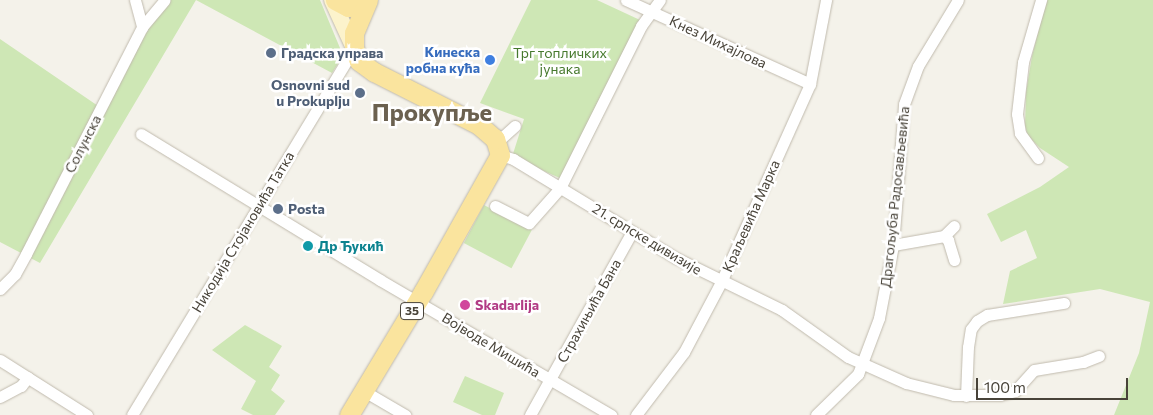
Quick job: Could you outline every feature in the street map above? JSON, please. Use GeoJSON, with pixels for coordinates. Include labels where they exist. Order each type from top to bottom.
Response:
{"type":"FeatureCollection","features":[{"type":"Feature","properties":{"kind":"main road"},"geometry":{"type":"LineString","coordinates":[[334,0],[348,7],[368,0]]}},
{"type":"Feature","properties":{"kind":"main road"},"geometry":{"type":"LineString","coordinates":[[334,0],[354,48]]}},
{"type":"Feature","properties":{"kind":"main road"},"geometry":{"type":"LineString","coordinates":[[354,48],[354,33],[368,0]]}},
{"type":"Feature","properties":{"kind":"main road","name":"21. српске дивизије"},"geometry":{"type":"LineString","coordinates":[[354,48],[359,61],[366,68],[479,125],[498,148]]}},
{"type":"Feature","properties":{"kind":"main road","name":"35"},"geometry":{"type":"LineString","coordinates":[[349,415],[418,301],[498,148]]}},
{"type":"Feature","properties":{"kind":"street"},"geometry":{"type":"LineString","coordinates":[[135,0],[142,27]]}},
{"type":"Feature","properties":{"kind":"street","name":"Солунска"},"geometry":{"type":"LineString","coordinates":[[0,289],[15,274],[26,254],[142,27],[165,0]]}},
{"type":"Feature","properties":{"kind":"street","name":"Кнез Михајлова"},"geometry":{"type":"LineString","coordinates":[[626,0],[810,84]]}},
{"type":"Feature","properties":{"kind":"street"},"geometry":{"type":"LineString","coordinates":[[494,206],[529,223],[560,188],[650,10],[660,0]]}},
{"type":"Feature","properties":{"kind":"street","name":"Краљевића Марка"},"geometry":{"type":"LineString","coordinates":[[636,415],[684,352],[721,282],[810,84],[826,0]]}},
{"type":"Feature","properties":{"kind":"street","name":"Драгољуба Радосављевића"},"geometry":{"type":"LineString","coordinates":[[816,415],[847,386],[863,364],[883,304],[893,246],[904,104],[918,66],[958,0]]}},
{"type":"Feature","properties":{"kind":"street"},"geometry":{"type":"LineString","coordinates":[[1038,158],[1020,133],[1017,114],[1023,62],[1041,0]]}},
{"type":"Feature","properties":{"kind":"street","name":"Никодија Стојановића Татка"},"geometry":{"type":"LineString","coordinates":[[132,415],[354,48]]}},
{"type":"Feature","properties":{"kind":"street"},"geometry":{"type":"LineString","coordinates":[[498,148],[515,126]]}},
{"type":"Feature","properties":{"kind":"street","name":"Војводе Мишића"},"geometry":{"type":"LineString","coordinates":[[141,134],[550,380],[612,415]]}},
{"type":"Feature","properties":{"kind":"street","name":"21. српске дивизије"},"geometry":{"type":"LineString","coordinates":[[498,148],[632,232],[721,282],[782,310],[839,351],[863,364],[927,390],[966,396],[1012,393],[1034,370],[1074,364],[1098,356]]}},
{"type":"Feature","properties":{"kind":"street"},"geometry":{"type":"LineString","coordinates":[[893,246],[944,236],[954,226]]}},
{"type":"Feature","properties":{"kind":"street","name":"Страхињића Бана"},"geometry":{"type":"LineString","coordinates":[[530,415],[632,232]]}},
{"type":"Feature","properties":{"kind":"street"},"geometry":{"type":"LineString","coordinates":[[944,236],[948,240],[954,260]]}},
{"type":"Feature","properties":{"kind":"street"},"geometry":{"type":"LineString","coordinates":[[966,396],[968,347],[971,329],[977,321],[987,316],[1064,303]]}},
{"type":"Feature","properties":{"kind":"street"},"geometry":{"type":"LineString","coordinates":[[0,360],[87,415]]}},
{"type":"Feature","properties":{"kind":"street"},"geometry":{"type":"LineString","coordinates":[[0,397],[21,386],[28,377]]}},
{"type":"Feature","properties":{"kind":"street"},"geometry":{"type":"LineString","coordinates":[[364,391],[405,415]]}},
{"type":"Feature","properties":{"kind":"green space"},"geometry":{"type":"Polygon","coordinates":[[[170,0],[196,0],[40,263],[0,242],[0,39],[104,110],[147,29],[170,0]]]}},
{"type":"Feature","properties":{"kind":"green space"},"geometry":{"type":"Polygon","coordinates":[[[196,0],[320,0],[340,48],[339,62],[332,73],[196,0]]]}},
{"type":"Feature","properties":{"kind":"green space","name":"Трг топличких јунака"},"geometry":{"type":"Polygon","coordinates":[[[531,0],[597,0],[640,20],[562,179],[512,157],[524,119],[480,103],[531,0]]]}},
{"type":"Feature","properties":{"kind":"green space"},"geometry":{"type":"Polygon","coordinates":[[[1046,0],[1153,0],[1153,415],[1114,415],[1139,353],[1150,302],[1100,289],[1003,304],[1010,271],[1037,258],[1026,230],[1001,242],[987,214],[1040,187],[1069,167],[1040,148],[1028,136],[1025,126],[1026,92],[1032,56],[1046,0]]]}},
{"type":"Feature","properties":{"kind":"green space"},"geometry":{"type":"Polygon","coordinates":[[[484,205],[532,230],[511,268],[464,243],[484,205]]]}},
{"type":"Feature","properties":{"kind":"green space"},"geometry":{"type":"Polygon","coordinates":[[[245,325],[282,346],[269,367],[280,375],[271,390],[285,401],[275,415],[253,415],[241,409],[256,381],[212,350],[245,325]]]}},
{"type":"Feature","properties":{"kind":"green space"},"geometry":{"type":"Polygon","coordinates":[[[465,376],[504,393],[495,415],[482,415],[453,402],[465,376]]]}},
{"type":"Feature","properties":{"kind":"place","name":"Градска управа"},"geometry":{"type":"Point","coordinates":[271,53]}},
{"type":"Feature","properties":{"kind":"place","name":"Кинеска робна кућа"},"geometry":{"type":"Point","coordinates":[490,60]}},
{"type":"Feature","properties":{"kind":"place","name":"Osnovni sud u Prokuplju"},"geometry":{"type":"Point","coordinates":[360,93]}},
{"type":"Feature","properties":{"kind":"place","name":"Posta"},"geometry":{"type":"Point","coordinates":[278,209]}},
{"type":"Feature","properties":{"kind":"place","name":"Др Ђукић"},"geometry":{"type":"Point","coordinates":[308,246]}},
{"type":"Feature","properties":{"kind":"place","name":"Skadarlija"},"geometry":{"type":"Point","coordinates":[465,305]}},
{"type":"Feature","properties":{"kind":"district","name":"Прокупље"},"geometry":{"type":"Point","coordinates":[432,112]}}]}
